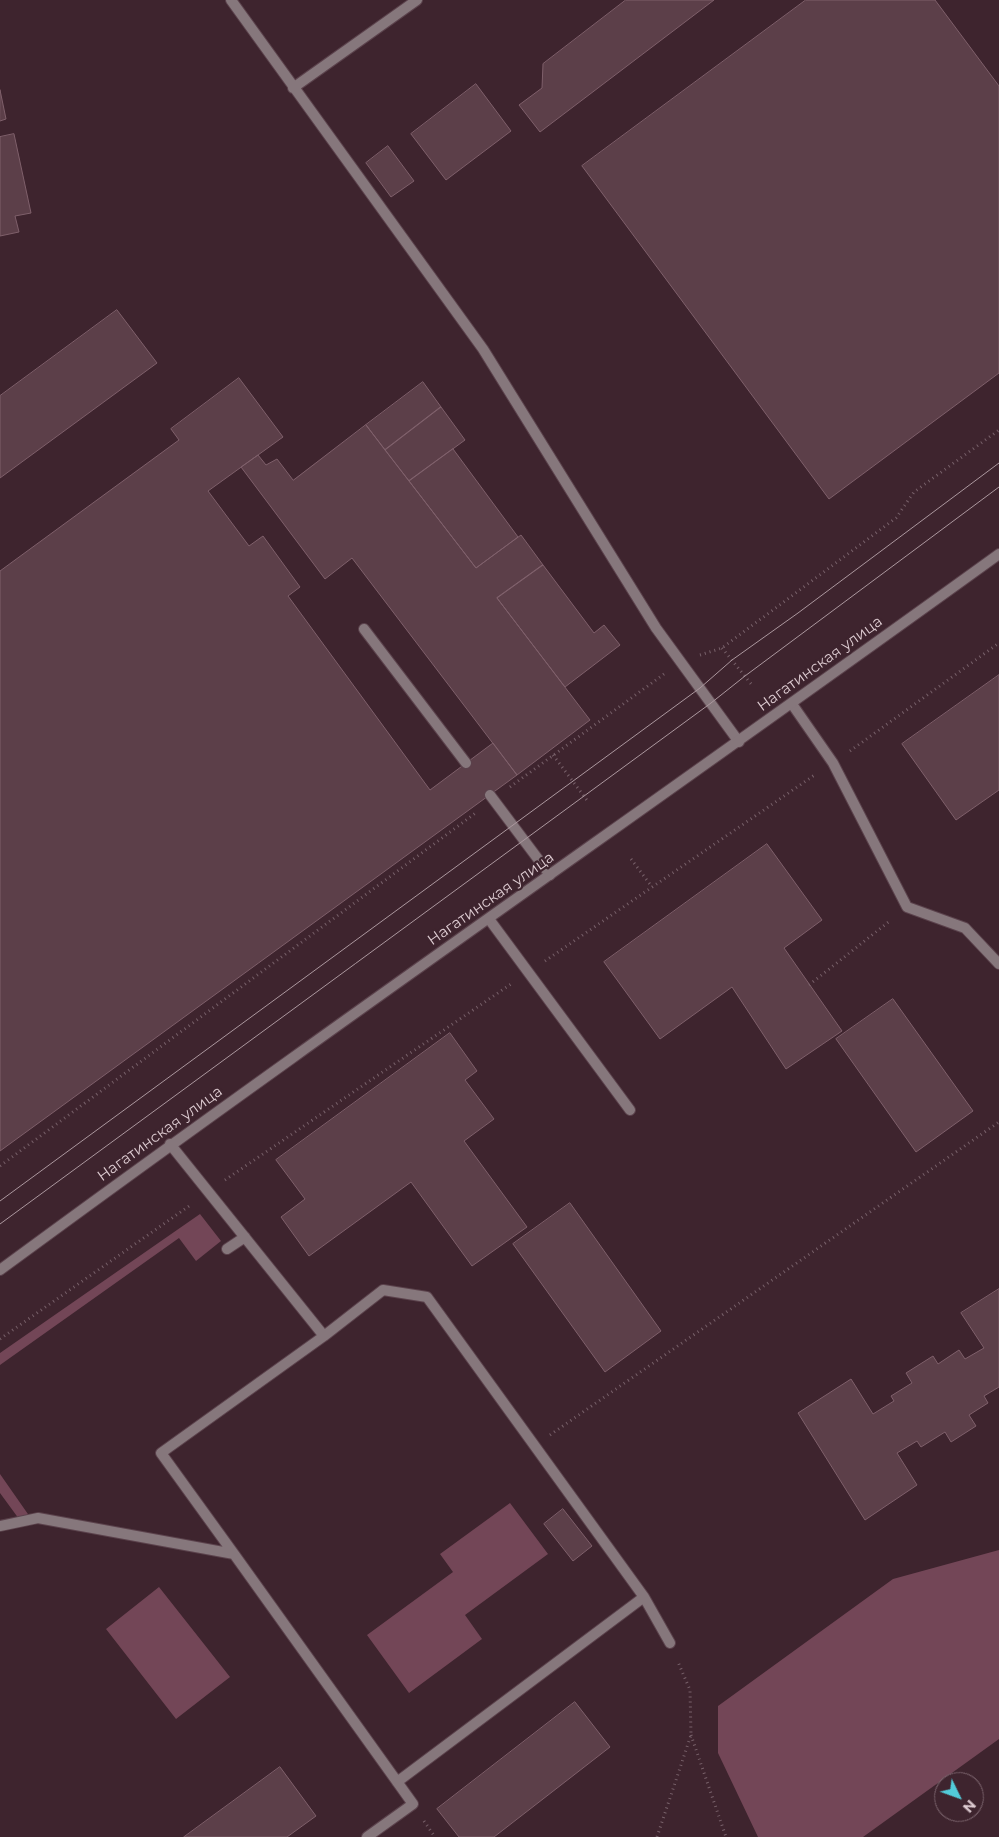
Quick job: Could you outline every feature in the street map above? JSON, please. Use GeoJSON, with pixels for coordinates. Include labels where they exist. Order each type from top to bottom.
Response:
{"type":"FeatureCollection","features":[{"type":"Feature","properties":{"kind":"street"},"geometry":{"type":"LineString","coordinates":[[231,0],[483,349],[656,628],[739,742]]}},
{"type":"Feature","properties":{"kind":"street"},"geometry":{"type":"LineString","coordinates":[[293,88],[417,0]]}},
{"type":"Feature","properties":{"kind":"street","name":"Нагатинская улица"},"geometry":{"type":"LineString","coordinates":[[0,1270],[170,1144],[739,742],[999,554]]}},
{"type":"Feature","properties":{"kind":"street"},"geometry":{"type":"LineString","coordinates":[[364,629],[466,764]]}},
{"type":"Feature","properties":{"kind":"street"},"geometry":{"type":"LineString","coordinates":[[792,704],[833,763],[907,907],[965,928],[999,964]]}},
{"type":"Feature","properties":{"kind":"street"},"geometry":{"type":"LineString","coordinates":[[492,797],[550,875]]}},
{"type":"Feature","properties":{"kind":"street"},"geometry":{"type":"LineString","coordinates":[[489,919],[630,1110]]}},
{"type":"Feature","properties":{"kind":"street"},"geometry":{"type":"LineString","coordinates":[[170,1144],[324,1336]]}},
{"type":"Feature","properties":{"kind":"street"},"geometry":{"type":"LineString","coordinates":[[227,1249],[245,1237]]}},
{"type":"Feature","properties":{"kind":"street"},"geometry":{"type":"LineString","coordinates":[[367,1837],[412,1804],[161,1453],[324,1336],[383,1290],[427,1297],[644,1597],[670,1643]]}},
{"type":"Feature","properties":{"kind":"street"},"geometry":{"type":"LineString","coordinates":[[0,1526],[38,1518],[234,1554]]}},
{"type":"Feature","properties":{"kind":"street"},"geometry":{"type":"LineString","coordinates":[[397,1782],[644,1597]]}},
{"type":"Feature","properties":{"kind":"path"},"geometry":{"type":"LineString","coordinates":[[0,1166],[492,797],[681,662],[722,648],[896,518],[914,492],[999,430]]}},
{"type":"Feature","properties":{"kind":"path"},"geometry":{"type":"LineString","coordinates":[[0,1339],[208,1192],[833,763],[999,643]]}},
{"type":"Feature","properties":{"kind":"path"},"geometry":{"type":"LineString","coordinates":[[722,648],[752,685]]}},
{"type":"Feature","properties":{"kind":"path"},"geometry":{"type":"LineString","coordinates":[[553,755],[589,803]]}},
{"type":"Feature","properties":{"kind":"path"},"geometry":{"type":"LineString","coordinates":[[631,859],[652,887]]}},
{"type":"Feature","properties":{"kind":"path"},"geometry":{"type":"LineString","coordinates":[[809,984],[907,907]]}},
{"type":"Feature","properties":{"kind":"path"},"geometry":{"type":"LineString","coordinates":[[535,1446],[999,1122]]}},
{"type":"Feature","properties":{"kind":"path"},"geometry":{"type":"LineString","coordinates":[[670,1643],[690,1690],[691,1735],[726,1837]]}},
{"type":"Feature","properties":{"kind":"path"},"geometry":{"type":"LineString","coordinates":[[657,1837],[691,1735]]}},
{"type":"Feature","properties":{"kind":"shaded area"},"geometry":{"type":"Polygon","coordinates":[[[200,1214],[221,1241],[196,1261],[179,1238],[0,1365],[0,1353],[200,1214]]]}},
{"type":"Feature","properties":{"kind":"shaded area"},"geometry":{"type":"Polygon","coordinates":[[[0,1474],[30,1517],[19,1519],[0,1493],[0,1474]]]}},
{"type":"Feature","properties":{"kind":"shaded area"},"geometry":{"type":"Polygon","coordinates":[[[510,1503],[548,1554],[465,1615],[482,1639],[409,1693],[367,1635],[453,1572],[440,1554],[510,1503]]]}},
{"type":"Feature","properties":{"kind":"shaded area"},"geometry":{"type":"Polygon","coordinates":[[[999,1550],[999,1739],[953,1772],[934,1772],[934,1786],[863,1837],[758,1837],[718,1753],[718,1706],[893,1579],[999,1550]]]}},
{"type":"Feature","properties":{"kind":"shaded area"},"geometry":{"type":"Polygon","coordinates":[[[159,1587],[230,1677],[176,1719],[106,1629],[159,1587]]]}},
{"type":"Feature","properties":{"kind":"building"},"geometry":{"type":"Polygon","coordinates":[[[626,0],[714,0],[540,132],[519,105],[542,88],[543,64],[626,0]]]}},
{"type":"Feature","properties":{"kind":"building"},"geometry":{"type":"Polygon","coordinates":[[[806,0],[935,0],[999,86],[999,373],[829,499],[582,166],[806,0]]]}},
{"type":"Feature","properties":{"kind":"building"},"geometry":{"type":"Polygon","coordinates":[[[476,84],[511,131],[446,180],[411,134],[476,84]]]}},
{"type":"Feature","properties":{"kind":"building"},"geometry":{"type":"Polygon","coordinates":[[[0,90],[6,119],[0,121],[0,90]]]}},
{"type":"Feature","properties":{"kind":"building"},"geometry":{"type":"Polygon","coordinates":[[[14,134],[31,213],[15,216],[19,232],[0,236],[0,137],[14,134]]]}},
{"type":"Feature","properties":{"kind":"building"},"geometry":{"type":"Polygon","coordinates":[[[388,146],[414,181],[391,197],[366,163],[388,146]]]}},
{"type":"Feature","properties":{"kind":"building"},"geometry":{"type":"Polygon","coordinates":[[[117,310],[157,363],[0,478],[0,396],[117,310]]]}},
{"type":"Feature","properties":{"kind":"building"},"geometry":{"type":"Polygon","coordinates":[[[239,378],[283,437],[208,491],[249,546],[263,536],[300,587],[288,596],[430,790],[493,743],[517,775],[0,1151],[0,571],[179,440],[171,429],[239,378]]]}},
{"type":"Feature","properties":{"kind":"building"},"geometry":{"type":"Polygon","coordinates":[[[423,382],[441,407],[385,450],[366,425],[423,382]]]}},
{"type":"Feature","properties":{"kind":"building"},"geometry":{"type":"Polygon","coordinates":[[[441,407],[465,440],[409,481],[385,450],[441,407]]]}},
{"type":"Feature","properties":{"kind":"building"},"geometry":{"type":"Polygon","coordinates":[[[366,425],[476,568],[521,535],[543,565],[497,598],[590,720],[517,775],[352,558],[325,579],[241,467],[258,455],[266,465],[277,459],[293,480],[366,425]]]}},
{"type":"Feature","properties":{"kind":"building"},"geometry":{"type":"Polygon","coordinates":[[[453,449],[518,537],[476,568],[409,481],[453,449]]]}},
{"type":"Feature","properties":{"kind":"building"},"geometry":{"type":"Polygon","coordinates":[[[543,565],[594,633],[604,625],[620,645],[565,687],[497,598],[543,565]]]}},
{"type":"Feature","properties":{"kind":"building"},"geometry":{"type":"Polygon","coordinates":[[[999,675],[999,790],[956,820],[902,744],[999,675]]]}},
{"type":"Feature","properties":{"kind":"building"},"geometry":{"type":"Polygon","coordinates":[[[767,844],[822,920],[784,948],[842,1031],[786,1069],[732,987],[660,1039],[604,962],[767,844]]]}},
{"type":"Feature","properties":{"kind":"building"},"geometry":{"type":"Polygon","coordinates":[[[893,999],[973,1111],[916,1152],[836,1039],[893,999]]]}},
{"type":"Feature","properties":{"kind":"building"},"geometry":{"type":"Polygon","coordinates":[[[450,1033],[477,1071],[465,1080],[494,1119],[464,1141],[527,1227],[472,1266],[411,1182],[309,1256],[281,1217],[305,1199],[276,1160],[450,1033]]]}},
{"type":"Feature","properties":{"kind":"building"},"geometry":{"type":"Polygon","coordinates":[[[570,1203],[661,1331],[605,1372],[513,1244],[570,1203]]]}},
{"type":"Feature","properties":{"kind":"building"},"geometry":{"type":"Polygon","coordinates":[[[999,1289],[999,1387],[984,1396],[988,1403],[969,1415],[976,1426],[951,1442],[945,1432],[921,1447],[917,1441],[897,1453],[917,1485],[865,1520],[798,1413],[851,1379],[873,1414],[894,1401],[891,1396],[912,1383],[906,1373],[933,1356],[938,1364],[959,1350],[965,1359],[984,1348],[961,1313],[999,1289]]]}},
{"type":"Feature","properties":{"kind":"building"},"geometry":{"type":"Polygon","coordinates":[[[563,1509],[592,1546],[573,1561],[544,1524],[563,1509]]]}},
{"type":"Feature","properties":{"kind":"building"},"geometry":{"type":"Polygon","coordinates":[[[575,1702],[610,1747],[494,1837],[459,1837],[437,1809],[575,1702]]]}},
{"type":"Feature","properties":{"kind":"building"},"geometry":{"type":"Polygon","coordinates":[[[280,1767],[316,1816],[287,1837],[184,1837],[280,1767]]]}},
{"type":"Feature","properties":{"kind":"tram line"},"geometry":{"type":"LineString","coordinates":[[0,1201],[700,688],[732,660],[999,463]]}},
{"type":"Feature","properties":{"kind":"tram line"},"geometry":{"type":"LineString","coordinates":[[0,1224],[711,703],[999,487]]}}]}
